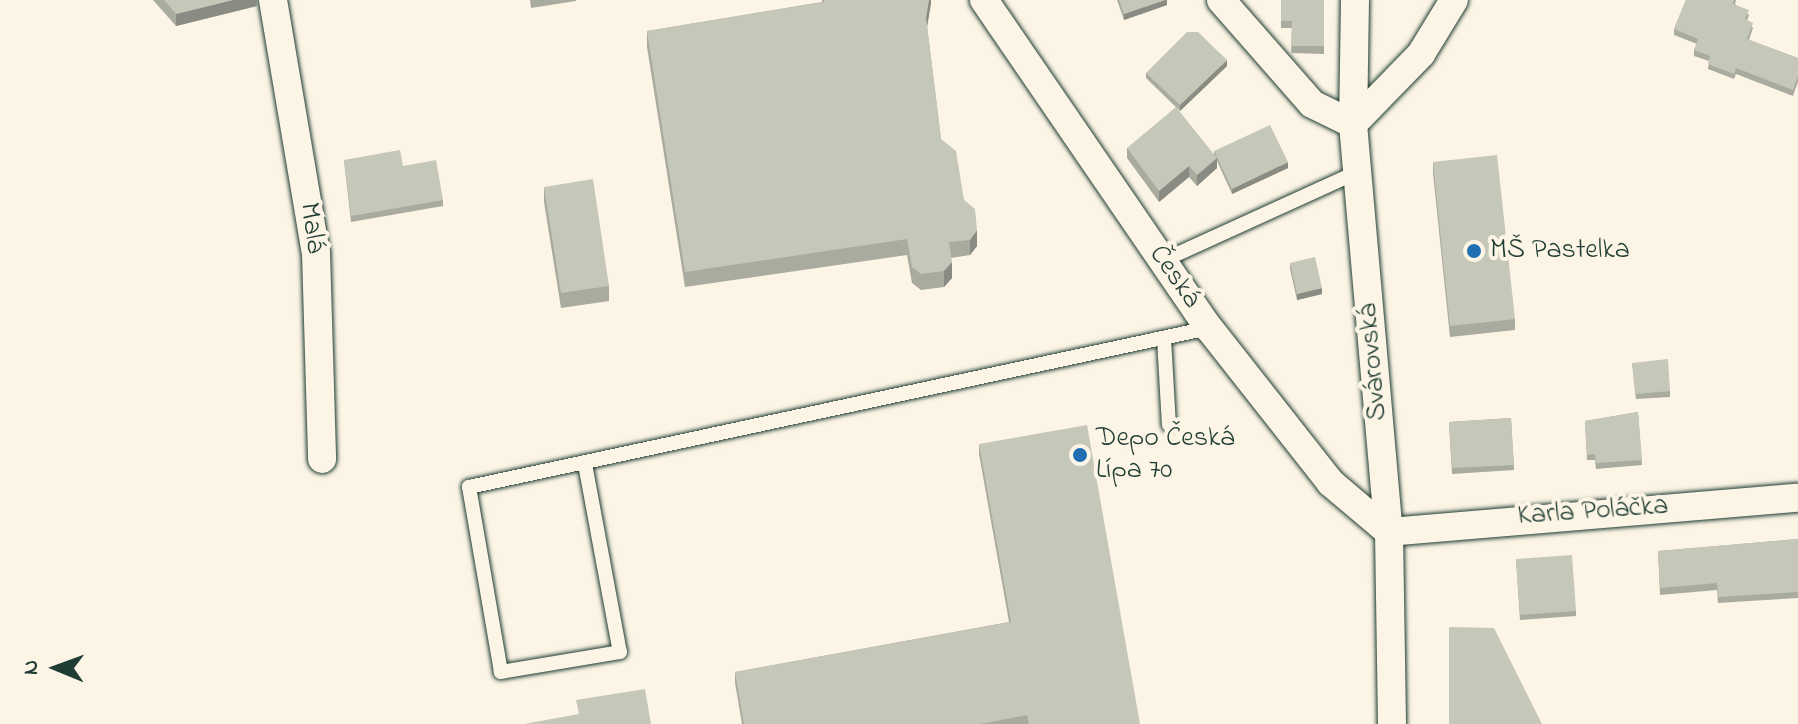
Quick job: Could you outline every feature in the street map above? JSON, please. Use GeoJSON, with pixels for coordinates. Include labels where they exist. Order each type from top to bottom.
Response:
{"type":"FeatureCollection","features":[{"type":"Feature","properties":{"kind":"street","name":"Malá"},"geometry":{"type":"LineString","coordinates":[[273,0],[316,253],[322,459]]}},
{"type":"Feature","properties":{"kind":"street","name":"Česká"},"geometry":{"type":"LineString","coordinates":[[984,0],[1209,328],[1331,483],[1389,532]]}},
{"type":"Feature","properties":{"kind":"street"},"geometry":{"type":"LineString","coordinates":[[1221,0],[1312,104],[1353,124],[1421,54],[1454,0]]}},
{"type":"Feature","properties":{"kind":"street","name":"Svárovská"},"geometry":{"type":"LineString","coordinates":[[1355,0],[1353,124],[1389,532],[1392,724]]}},
{"type":"Feature","properties":{"kind":"street","name":"Karla Poláčka"},"geometry":{"type":"LineString","coordinates":[[1389,532],[1798,498]]}},
{"type":"Feature","properties":{"kind":"lane"},"geometry":{"type":"LineString","coordinates":[[1162,261],[1357,172]]}},
{"type":"Feature","properties":{"kind":"lane"},"geometry":{"type":"LineString","coordinates":[[585,464],[620,652],[501,672],[469,487],[1209,328]]}},
{"type":"Feature","properties":{"kind":"lane"},"geometry":{"type":"LineString","coordinates":[[1164,339],[1169,425]]}},
{"type":"Feature","properties":{"kind":"building"},"geometry":{"type":"Polygon","coordinates":[[[164,0],[233,0],[176,14],[164,0]]]}},
{"type":"Feature","properties":{"kind":"building"},"geometry":{"type":"Polygon","coordinates":[[[824,0],[929,0],[926,17],[941,139],[956,151],[964,200],[975,209],[977,230],[970,240],[949,242],[952,262],[944,271],[921,274],[912,267],[907,239],[685,272],[647,31],[824,0]]]}},
{"type":"Feature","properties":{"kind":"building"},"geometry":{"type":"Polygon","coordinates":[[[1119,0],[1165,0],[1124,14],[1119,0]]]}},
{"type":"Feature","properties":{"kind":"building"},"geometry":{"type":"Polygon","coordinates":[[[1281,0],[1324,0],[1324,46],[1291,46],[1292,21],[1281,21],[1281,0]]]}},
{"type":"Feature","properties":{"kind":"building"},"geometry":{"type":"Polygon","coordinates":[[[1686,0],[1734,0],[1733,4],[1749,10],[1745,19],[1753,23],[1747,39],[1798,58],[1798,76],[1793,90],[1736,68],[1734,74],[1708,64],[1710,56],[1694,50],[1698,39],[1674,29],[1686,0]]]}},
{"type":"Feature","properties":{"kind":"building"},"geometry":{"type":"Polygon","coordinates":[[[1187,32],[1198,32],[1227,60],[1180,105],[1146,73],[1187,32]]]}},
{"type":"Feature","properties":{"kind":"building"},"geometry":{"type":"Polygon","coordinates":[[[1176,107],[1217,158],[1197,175],[1189,166],[1159,191],[1127,148],[1176,107]]]}},
{"type":"Feature","properties":{"kind":"building"},"geometry":{"type":"Polygon","coordinates":[[[1270,125],[1288,162],[1232,189],[1214,151],[1270,125]]]}},
{"type":"Feature","properties":{"kind":"building"},"geometry":{"type":"Polygon","coordinates":[[[400,150],[403,166],[436,160],[443,200],[351,216],[344,160],[400,150]]]}},
{"type":"Feature","properties":{"kind":"building","name":"MŠ Pastelka"},"geometry":{"type":"Polygon","coordinates":[[[1497,155],[1515,319],[1450,326],[1433,162],[1497,155]]]}},
{"type":"Feature","properties":{"kind":"building"},"geometry":{"type":"Polygon","coordinates":[[[593,179],[609,286],[561,293],[544,187],[593,179]]]}},
{"type":"Feature","properties":{"kind":"building"},"geometry":{"type":"Polygon","coordinates":[[[1315,257],[1322,288],[1297,294],[1290,263],[1315,257]]]}},
{"type":"Feature","properties":{"kind":"building"},"geometry":{"type":"Polygon","coordinates":[[[1668,359],[1670,391],[1636,394],[1632,363],[1668,359]]]}},
{"type":"Feature","properties":{"kind":"building"},"geometry":{"type":"Polygon","coordinates":[[[1638,412],[1642,460],[1596,463],[1595,454],[1587,455],[1585,421],[1638,412]]]}},
{"type":"Feature","properties":{"kind":"building"},"geometry":{"type":"Polygon","coordinates":[[[1511,418],[1514,465],[1452,468],[1449,422],[1511,418]]]}},
{"type":"Feature","properties":{"kind":"building"},"geometry":{"type":"Polygon","coordinates":[[[1087,425],[1140,724],[1029,724],[1027,715],[980,724],[744,724],[735,672],[1011,622],[979,444],[1087,425]]]}},
{"type":"Feature","properties":{"kind":"building"},"geometry":{"type":"Polygon","coordinates":[[[1798,539],[1798,592],[1718,597],[1717,583],[1660,588],[1658,551],[1798,539]]]}},
{"type":"Feature","properties":{"kind":"building"},"geometry":{"type":"Polygon","coordinates":[[[1572,555],[1576,611],[1520,615],[1516,559],[1572,555]]]}},
{"type":"Feature","properties":{"kind":"building"},"geometry":{"type":"Polygon","coordinates":[[[1449,627],[1494,628],[1542,724],[1449,724],[1449,627]]]}},
{"type":"Feature","properties":{"kind":"building"},"geometry":{"type":"Polygon","coordinates":[[[645,689],[651,724],[524,724],[579,714],[576,700],[645,689]]]}},
{"type":"Feature","properties":{"kind":"place","name":"MŠ Pastelka"},"geometry":{"type":"Point","coordinates":[1474,251]}},
{"type":"Feature","properties":{"kind":"place","name":"Depo Česká Lípa 70"},"geometry":{"type":"Point","coordinates":[1080,455]}}]}
